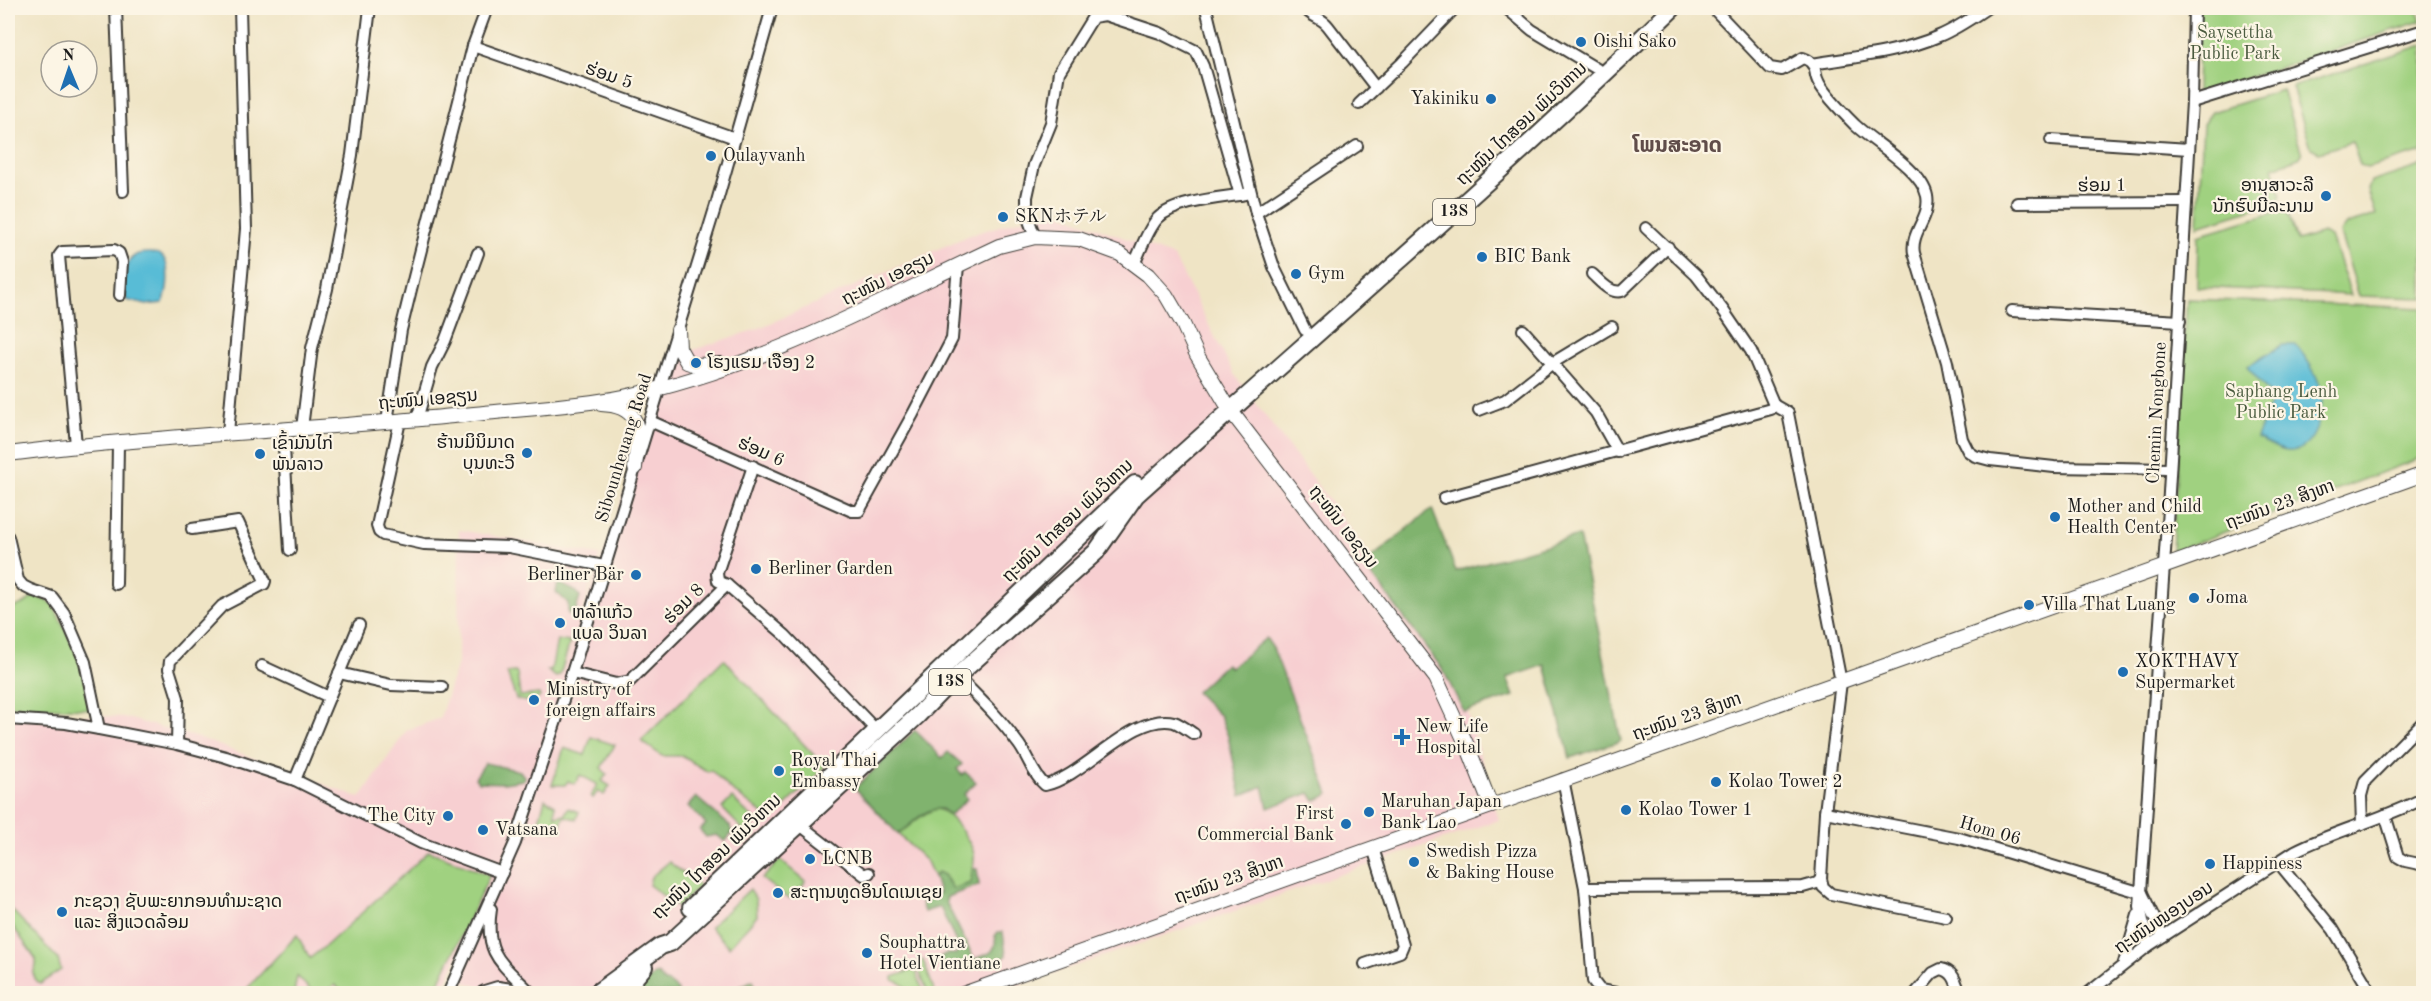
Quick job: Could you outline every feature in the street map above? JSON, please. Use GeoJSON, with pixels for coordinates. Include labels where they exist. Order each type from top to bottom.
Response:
{"type":"FeatureCollection","features":[{"type":"Feature","properties":{"kind":"highway","name":"ຖະໜົນ ໄກສອນ ພົມວິຫານ"},"geometry":{"type":"LineString","coordinates":[[724,885],[799,824],[957,676],[1096,552],[1136,495],[1227,405],[1305,330],[1461,194],[1661,8]]}},
{"type":"Feature","properties":{"kind":"highway","name":"ຖະໜົນ ໄກສອນ ພົມວິຫານ"},"geometry":{"type":"LineString","coordinates":[[661,946],[670,943],[876,730],[1227,405],[1456,210],[1605,74],[1673,8]]}},
{"type":"Feature","properties":{"kind":"highway","name":"13S"},"geometry":{"type":"LineString","coordinates":[[595,993],[661,946]]}},
{"type":"Feature","properties":{"kind":"highway","name":"13S"},"geometry":{"type":"LineString","coordinates":[[621,993],[661,946]]}},
{"type":"Feature","properties":{"kind":"highway"},"geometry":{"type":"LineString","coordinates":[[485,993],[498,990],[525,993]]}},
{"type":"Feature","properties":{"kind":"main road","name":"ຖະໜົນ ເອຊຽນ"},"geometry":{"type":"LineString","coordinates":[[8,454],[76,445],[417,419],[581,403],[623,396],[744,363],[793,344],[999,246],[1035,237],[1079,239],[1120,254],[1148,275],[1166,295],[1197,355],[1227,405],[1436,678],[1469,750],[1491,806]]}},
{"type":"Feature","properties":{"kind":"main road"},"geometry":{"type":"LineString","coordinates":[[678,330],[679,348],[687,362],[707,366],[744,363]]}},
{"type":"Feature","properties":{"kind":"main road"},"geometry":{"type":"LineString","coordinates":[[581,403],[619,407],[629,412],[636,421],[639,439],[635,468]]}},
{"type":"Feature","properties":{"kind":"main road","name":"ຖະໜົນ 23 ສິງຫາ"},"geometry":{"type":"LineString","coordinates":[[965,993],[2424,474]]}},
{"type":"Feature","properties":{"kind":"street"},"geometry":{"type":"LineString","coordinates":[[8,8],[8,20]]}},
{"type":"Feature","properties":{"kind":"street"},"geometry":{"type":"LineString","coordinates":[[116,8],[123,191]]}},
{"type":"Feature","properties":{"kind":"street"},"geometry":{"type":"LineString","coordinates":[[228,434],[246,229],[240,8]]}},
{"type":"Feature","properties":{"kind":"street"},"geometry":{"type":"LineString","coordinates":[[302,428],[312,348],[327,289],[352,155],[370,8]]}},
{"type":"Feature","properties":{"kind":"street"},"geometry":{"type":"LineString","coordinates":[[487,8],[472,46],[401,330],[393,421],[377,526],[383,535],[424,544],[509,547],[604,566]]}},
{"type":"Feature","properties":{"kind":"street","name":"Sibounheuang Road"},"geometry":{"type":"LineString","coordinates":[[448,993],[515,843],[572,673],[678,330],[772,8]]}},
{"type":"Feature","properties":{"kind":"street"},"geometry":{"type":"LineString","coordinates":[[1206,8],[1256,213],[1274,267],[1305,330]]}},
{"type":"Feature","properties":{"kind":"street"},"geometry":{"type":"LineString","coordinates":[[1305,8],[1310,15],[1324,21],[1376,88]]}},
{"type":"Feature","properties":{"kind":"street"},"geometry":{"type":"LineString","coordinates":[[1359,104],[1455,8]]}},
{"type":"Feature","properties":{"kind":"street"},"geometry":{"type":"LineString","coordinates":[[1506,8],[1532,30],[1597,69]]}},
{"type":"Feature","properties":{"kind":"street"},"geometry":{"type":"LineString","coordinates":[[1713,8],[1770,68],[1782,70],[1803,58],[1812,64],[1817,71],[1818,82],[1851,120],[1915,176],[1924,189],[1928,203],[1914,238],[1914,253],[1947,362],[1962,440],[1968,451],[1975,456],[1990,460],[2054,467],[2170,469]]}},
{"type":"Feature","properties":{"kind":"street"},"geometry":{"type":"LineString","coordinates":[[1812,64],[1923,42],[1955,29],[1987,8]]}},
{"type":"Feature","properties":{"kind":"street","name":"Chemin Nongbone"},"geometry":{"type":"LineString","coordinates":[[2148,946],[2140,906],[2180,321],[2192,102],[2194,8]]}},
{"type":"Feature","properties":{"kind":"street"},"geometry":{"type":"LineString","coordinates":[[1035,237],[1027,215],[1027,197],[1034,165],[1051,123],[1059,72],[1093,17],[1105,15],[1160,33],[1196,51],[1203,66],[1240,195]]}},
{"type":"Feature","properties":{"kind":"street"},"geometry":{"type":"LineString","coordinates":[[2192,102],[2424,30]]}},
{"type":"Feature","properties":{"kind":"street","name":"ຮ່ອມ 5"},"geometry":{"type":"LineString","coordinates":[[472,46],[735,138]]}},
{"type":"Feature","properties":{"kind":"street"},"geometry":{"type":"LineString","coordinates":[[2051,140],[2189,149]]}},
{"type":"Feature","properties":{"kind":"street"},"geometry":{"type":"LineString","coordinates":[[1256,213],[1358,146]]}},
{"type":"Feature","properties":{"kind":"street"},"geometry":{"type":"LineString","coordinates":[[1134,264],[1152,226],[1166,212],[1182,206],[1252,193]]}},
{"type":"Feature","properties":{"kind":"street","name":"ຮ່ອມ 1"},"geometry":{"type":"LineString","coordinates":[[2017,203],[2186,202]]}},
{"type":"Feature","properties":{"kind":"street"},"geometry":{"type":"LineString","coordinates":[[1646,228],[1696,275],[1723,310],[1751,351],[1774,405],[1788,413],[1841,682],[1826,812],[1821,879],[1823,887],[1831,894],[1946,916]]}},
{"type":"Feature","properties":{"kind":"street"},"geometry":{"type":"LineString","coordinates":[[1592,274],[1610,289],[1617,292],[1622,291],[1668,247]]}},
{"type":"Feature","properties":{"kind":"street"},"geometry":{"type":"LineString","coordinates":[[76,445],[59,256],[62,252],[70,251],[114,250],[119,253],[122,262],[120,296]]}},
{"type":"Feature","properties":{"kind":"street"},"geometry":{"type":"LineString","coordinates":[[417,419],[432,367],[446,341],[478,253]]}},
{"type":"Feature","properties":{"kind":"street","name":"ຮ່ອມ 6"},"geometry":{"type":"LineString","coordinates":[[650,422],[852,511],[859,511],[952,339],[958,265]]}},
{"type":"Feature","properties":{"kind":"street"},"geometry":{"type":"LineString","coordinates":[[2012,311],[2180,321]]}},
{"type":"Feature","properties":{"kind":"street"},"geometry":{"type":"LineString","coordinates":[[1479,410],[1505,400],[1554,362],[1612,327]]}},
{"type":"Feature","properties":{"kind":"street"},"geometry":{"type":"LineString","coordinates":[[1522,330],[1554,362],[1596,413],[1618,452]]}},
{"type":"Feature","properties":{"kind":"street"},"geometry":{"type":"LineString","coordinates":[[1444,498],[1771,409],[1774,405]]}},
{"type":"Feature","properties":{"kind":"street"},"geometry":{"type":"LineString","coordinates":[[283,430],[290,550]]}},
{"type":"Feature","properties":{"kind":"street"},"geometry":{"type":"LineString","coordinates":[[116,584],[118,443]]}},
{"type":"Feature","properties":{"kind":"street"},"geometry":{"type":"LineString","coordinates":[[753,466],[717,573],[718,580],[727,585],[785,635],[876,730]]}},
{"type":"Feature","properties":{"kind":"street"},"geometry":{"type":"LineString","coordinates":[[177,744],[178,698],[169,669],[170,661],[222,606],[264,584],[265,581],[238,522],[192,529]]}},
{"type":"Feature","properties":{"kind":"street"},"geometry":{"type":"LineString","coordinates":[[8,537],[18,580],[23,586],[52,597],[64,613],[85,662],[99,729]]}},
{"type":"Feature","properties":{"kind":"street","name":"ຮ່ອມ 8"},"geometry":{"type":"LineString","coordinates":[[572,673],[616,684],[630,681],[727,585]]}},
{"type":"Feature","properties":{"kind":"street"},"geometry":{"type":"LineString","coordinates":[[295,780],[358,626]]}},
{"type":"Feature","properties":{"kind":"street"},"geometry":{"type":"LineString","coordinates":[[262,666],[329,697]]}},
{"type":"Feature","properties":{"kind":"street"},"geometry":{"type":"LineString","coordinates":[[339,673],[391,685],[442,687]]}},
{"type":"Feature","properties":{"kind":"street"},"geometry":{"type":"LineString","coordinates":[[957,676],[1017,741],[1045,785],[1063,777],[1146,724],[1175,722],[1194,734]]}},
{"type":"Feature","properties":{"kind":"street"},"geometry":{"type":"LineString","coordinates":[[8,719],[99,729],[177,744],[226,757],[295,780],[421,843],[502,873]]}},
{"type":"Feature","properties":{"kind":"street"},"geometry":{"type":"LineString","coordinates":[[2362,824],[2361,796],[2365,781],[2424,721]]}},
{"type":"Feature","properties":{"kind":"street"},"geometry":{"type":"LineString","coordinates":[[1563,779],[1586,888],[1594,984],[1600,990],[1621,993]]}},
{"type":"Feature","properties":{"kind":"street","name":"ຖະໜົນໜອງບອນ"},"geometry":{"type":"LineString","coordinates":[[2089,993],[2148,946],[2314,841],[2424,798]]}},
{"type":"Feature","properties":{"kind":"street","name":"Hom 06"},"geometry":{"type":"LineString","coordinates":[[1826,812],[1959,838],[2142,893]]}},
{"type":"Feature","properties":{"kind":"street"},"geometry":{"type":"LineString","coordinates":[[2385,815],[2398,857],[2404,861],[2424,865]]}},
{"type":"Feature","properties":{"kind":"street"},"geometry":{"type":"LineString","coordinates":[[799,824],[864,875],[869,873]]}},
{"type":"Feature","properties":{"kind":"street"},"geometry":{"type":"LineString","coordinates":[[1365,964],[1400,952],[1403,945],[1373,849]]}},
{"type":"Feature","properties":{"kind":"street"},"geometry":{"type":"LineString","coordinates":[[2278,862],[2333,929],[2372,993]]}},
{"type":"Feature","properties":{"kind":"street"},"geometry":{"type":"LineString","coordinates":[[1586,888],[1803,887],[1817,884],[1821,879]]}},
{"type":"Feature","properties":{"kind":"street","name":"Chemin Nongbone"},"geometry":{"type":"LineString","coordinates":[[2142,893],[2163,936]]}},
{"type":"Feature","properties":{"kind":"street","name":"Sibounheuang Road"},"geometry":{"type":"LineString","coordinates":[[494,894],[489,926],[490,945],[501,962],[532,993]]}},
{"type":"Feature","properties":{"kind":"street"},"geometry":{"type":"LineString","coordinates":[[2123,964],[2133,937],[2140,906]]}},
{"type":"Feature","properties":{"kind":"street"},"geometry":{"type":"LineString","coordinates":[[1915,993],[1933,973],[1941,969],[1947,970],[1953,976],[1960,993]]}},
{"type":"Feature","properties":{"kind":"shaded area"},"geometry":{"type":"Polygon","coordinates":[[[1051,210],[1174,257],[1234,374],[1455,668],[1499,820],[996,993],[498,993],[455,979],[482,904],[441,993],[8,994],[8,713],[123,717],[202,739],[360,798],[406,731],[440,718],[458,661],[459,530],[600,555],[561,680],[669,358],[757,329],[970,235],[1051,210]]]}},
{"type":"Feature","properties":{"kind":"green space","name":"Saysettha Public Park"},"geometry":{"type":"Polygon","coordinates":[[[2199,8],[2417,8],[2421,21],[2197,95],[2199,8]]]}},
{"type":"Feature","properties":{"kind":"green space"},"geometry":{"type":"Polygon","coordinates":[[[2423,45],[2423,152],[2367,168],[2360,165],[2352,142],[2319,152],[2311,148],[2292,87],[2423,45]]]}},
{"type":"Feature","properties":{"kind":"green space"},"geometry":{"type":"Polygon","coordinates":[[[2282,90],[2302,154],[2299,158],[2273,167],[2281,195],[2279,201],[2198,226],[2203,124],[2212,112],[2282,90]]]}},
{"type":"Feature","properties":{"kind":"green space"},"geometry":{"type":"Polygon","coordinates":[[[2423,165],[2423,298],[2359,296],[2340,233],[2345,225],[2376,215],[2368,190],[2371,182],[2423,165]]]}},
{"type":"Feature","properties":{"kind":"green space"},"geometry":{"type":"Polygon","coordinates":[[[2280,211],[2288,213],[2297,241],[2323,233],[2331,237],[2351,295],[2197,287],[2198,235],[2280,211]]]}},
{"type":"Feature","properties":{"kind":"green space","name":"Saphang Lenh Public Park"},"geometry":{"type":"Polygon","coordinates":[[[2187,299],[2423,308],[2423,457],[2172,552],[2187,299]]]}},
{"type":"Feature","properties":{"kind":"green space"},"geometry":{"type":"Polygon","coordinates":[[[1432,509],[1456,571],[1579,536],[1621,741],[1570,758],[1545,665],[1507,678],[1514,696],[1464,712],[1443,670],[1364,564],[1432,509]]]}},
{"type":"Feature","properties":{"kind":"green space"},"geometry":{"type":"Polygon","coordinates":[[[558,583],[577,592],[580,597],[575,613],[568,614],[568,603],[556,592],[558,583]]]}},
{"type":"Feature","properties":{"kind":"green space"},"geometry":{"type":"Polygon","coordinates":[[[34,596],[52,603],[81,662],[92,709],[8,706],[8,610],[25,603],[34,596]]]}},
{"type":"Feature","properties":{"kind":"green space"},"geometry":{"type":"Polygon","coordinates":[[[1266,638],[1273,648],[1329,794],[1315,801],[1310,793],[1268,808],[1263,786],[1241,796],[1228,736],[1220,716],[1196,692],[1226,664],[1230,668],[1266,638]]]}},
{"type":"Feature","properties":{"kind":"green space"},"geometry":{"type":"Polygon","coordinates":[[[557,640],[570,642],[560,675],[556,677],[548,671],[551,671],[557,640]]]}},
{"type":"Feature","properties":{"kind":"green space"},"geometry":{"type":"Polygon","coordinates":[[[724,659],[825,767],[771,820],[730,789],[711,770],[708,772],[682,756],[662,756],[641,741],[724,659]]]}},
{"type":"Feature","properties":{"kind":"green space"},"geometry":{"type":"Polygon","coordinates":[[[515,672],[520,696],[539,694],[540,697],[528,701],[516,699],[507,673],[515,672]]]}},
{"type":"Feature","properties":{"kind":"green space"},"geometry":{"type":"Polygon","coordinates":[[[915,730],[942,758],[948,752],[962,764],[957,769],[962,775],[965,772],[976,782],[964,794],[967,799],[950,815],[942,809],[929,811],[898,834],[855,788],[915,730]]]}},
{"type":"Feature","properties":{"kind":"green space"},"geometry":{"type":"Polygon","coordinates":[[[591,737],[615,745],[601,768],[607,774],[602,781],[610,786],[604,795],[598,791],[593,798],[591,796],[597,784],[580,775],[575,784],[568,781],[565,785],[552,785],[564,748],[585,755],[591,737]]]}},
{"type":"Feature","properties":{"kind":"green space"},"geometry":{"type":"Polygon","coordinates":[[[485,763],[520,771],[525,778],[504,783],[478,782],[475,778],[485,763]]]}},
{"type":"Feature","properties":{"kind":"green space"},"geometry":{"type":"Polygon","coordinates":[[[696,797],[730,826],[732,833],[725,842],[717,835],[706,837],[700,830],[706,824],[688,806],[696,797]]]}},
{"type":"Feature","properties":{"kind":"green space"},"geometry":{"type":"Polygon","coordinates":[[[732,798],[757,822],[746,833],[722,808],[732,798]]]}},
{"type":"Feature","properties":{"kind":"green space"},"geometry":{"type":"Polygon","coordinates":[[[545,799],[555,805],[555,816],[565,814],[568,808],[579,812],[576,819],[564,816],[559,829],[556,828],[555,831],[538,824],[545,799]]]}},
{"type":"Feature","properties":{"kind":"green space"},"geometry":{"type":"Polygon","coordinates":[[[935,809],[941,810],[953,820],[972,848],[974,856],[971,883],[953,889],[944,875],[938,873],[934,877],[927,862],[898,834],[935,809]]]}},
{"type":"Feature","properties":{"kind":"green space"},"geometry":{"type":"Polygon","coordinates":[[[429,851],[490,875],[434,993],[343,993],[335,985],[323,993],[313,993],[297,976],[294,993],[242,994],[297,935],[310,958],[429,851]]]}},
{"type":"Feature","properties":{"kind":"green space"},"geometry":{"type":"Polygon","coordinates":[[[780,860],[805,881],[792,898],[787,898],[762,879],[780,860]]]}},
{"type":"Feature","properties":{"kind":"green space"},"geometry":{"type":"Polygon","coordinates":[[[669,862],[700,886],[678,907],[649,885],[651,877],[669,862]]]}},
{"type":"Feature","properties":{"kind":"green space"},"geometry":{"type":"Polygon","coordinates":[[[972,869],[977,869],[979,885],[947,897],[946,902],[974,959],[991,952],[998,932],[1003,932],[1006,955],[1003,959],[967,967],[964,962],[938,964],[937,959],[945,954],[956,954],[959,949],[940,907],[924,912],[921,902],[939,893],[934,877],[938,872],[944,875],[953,889],[971,883],[972,869]]]}},
{"type":"Feature","properties":{"kind":"green space"},"geometry":{"type":"Polygon","coordinates":[[[750,889],[756,900],[757,916],[729,947],[710,927],[750,889]]]}},
{"type":"Feature","properties":{"kind":"green space"},"geometry":{"type":"Polygon","coordinates":[[[11,909],[58,959],[61,970],[40,984],[33,973],[36,959],[9,921],[8,914],[11,909]]]}},
{"type":"Feature","properties":{"kind":"green space"},"geometry":{"type":"Polygon","coordinates":[[[923,960],[934,993],[928,993],[917,966],[918,962],[923,960]]]}},
{"type":"Feature","properties":{"kind":"green space"},"geometry":{"type":"Polygon","coordinates":[[[915,969],[924,993],[912,993],[901,983],[893,980],[893,977],[915,969]]]}},
{"type":"Feature","properties":{"kind":"green space"},"geometry":{"type":"Polygon","coordinates":[[[655,974],[678,990],[678,993],[634,993],[655,974]]]}},
{"type":"Feature","properties":{"kind":"green space"},"geometry":{"type":"Polygon","coordinates":[[[753,980],[757,993],[726,993],[753,980]]]}},
{"type":"Feature","properties":{"kind":"water"},"geometry":{"type":"Polygon","coordinates":[[[157,253],[165,260],[168,279],[163,303],[146,305],[126,300],[124,281],[126,268],[133,257],[138,254],[157,253]]]}},
{"type":"Feature","properties":{"kind":"water"},"geometry":{"type":"Polygon","coordinates":[[[2282,345],[2296,345],[2313,369],[2322,394],[2318,426],[2307,443],[2300,449],[2291,451],[2256,438],[2273,397],[2247,367],[2282,345]]]}},
{"type":"Feature","properties":{"kind":"place","name":"Oishi Sako"},"geometry":{"type":"Point","coordinates":[1581,42]}},
{"type":"Feature","properties":{"kind":"place","name":"Yakiniku"},"geometry":{"type":"Point","coordinates":[1491,99]}},
{"type":"Feature","properties":{"kind":"place","name":"Oulayvanh"},"geometry":{"type":"Point","coordinates":[711,156]}},
{"type":"Feature","properties":{"kind":"place","name":"ອານຸສາວະລີ ນັກຮົບນີລະນາມ"},"geometry":{"type":"Point","coordinates":[2326,196]}},
{"type":"Feature","properties":{"kind":"place","name":"SKNホテル"},"geometry":{"type":"Point","coordinates":[1003,217]}},
{"type":"Feature","properties":{"kind":"place","name":"BIC Bank"},"geometry":{"type":"Point","coordinates":[1482,257]}},
{"type":"Feature","properties":{"kind":"place","name":"Gym"},"geometry":{"type":"Point","coordinates":[1296,274]}},
{"type":"Feature","properties":{"kind":"place","name":"ໂຮງແຮມ ເຈືອງ 2"},"geometry":{"type":"Point","coordinates":[696,363]}},
{"type":"Feature","properties":{"kind":"place","name":"ຮ້ານມິນິມາດ ບຸນທະວີ"},"geometry":{"type":"Point","coordinates":[527,453]}},
{"type":"Feature","properties":{"kind":"place","name":"ເຂົ້າມັນໄກ່ ພັນລາວ"},"geometry":{"type":"Point","coordinates":[260,454]}},
{"type":"Feature","properties":{"kind":"place","name":"Mother and Child Health Center"},"geometry":{"type":"Point","coordinates":[2055,517]}},
{"type":"Feature","properties":{"kind":"place","name":"Berliner Garden"},"geometry":{"type":"Point","coordinates":[756,569]}},
{"type":"Feature","properties":{"kind":"place","name":"Berliner Bär"},"geometry":{"type":"Point","coordinates":[636,575]}},
{"type":"Feature","properties":{"kind":"place","name":"Joma"},"geometry":{"type":"Point","coordinates":[2194,598]}},
{"type":"Feature","properties":{"kind":"place","name":"Villa That Luang"},"geometry":{"type":"Point","coordinates":[2029,605]}},
{"type":"Feature","properties":{"kind":"place","name":"ຫລ້າແກ້ວ ແບລ ວິນລາ"},"geometry":{"type":"Point","coordinates":[560,623]}},
{"type":"Feature","properties":{"kind":"place","name":"XOKTHAVY Supermarket"},"geometry":{"type":"Point","coordinates":[2123,672]}},
{"type":"Feature","properties":{"kind":"place","name":"Ministry of foreign affairs"},"geometry":{"type":"Point","coordinates":[534,700]}},
{"type":"Feature","properties":{"kind":"place","name":"New Life Hospital"},"geometry":{"type":"Point","coordinates":[1402,737]}},
{"type":"Feature","properties":{"kind":"place","name":"Royal Thai Embassy"},"geometry":{"type":"Point","coordinates":[779,771]}},
{"type":"Feature","properties":{"kind":"place","name":"Kolao Tower 2"},"geometry":{"type":"Point","coordinates":[1716,782]}},
{"type":"Feature","properties":{"kind":"place","name":"Kolao Tower 1"},"geometry":{"type":"Point","coordinates":[1626,810]}},
{"type":"Feature","properties":{"kind":"place","name":"Maruhan Japan Bank Lao"},"geometry":{"type":"Point","coordinates":[1369,812]}},
{"type":"Feature","properties":{"kind":"place","name":"The City"},"geometry":{"type":"Point","coordinates":[448,816]}},
{"type":"Feature","properties":{"kind":"place","name":"First Commercial Bank"},"geometry":{"type":"Point","coordinates":[1346,824]}},
{"type":"Feature","properties":{"kind":"place","name":"Vatsana"},"geometry":{"type":"Point","coordinates":[483,830]}},
{"type":"Feature","properties":{"kind":"place","name":"LCNB"},"geometry":{"type":"Point","coordinates":[810,859]}},
{"type":"Feature","properties":{"kind":"place","name":"Swedish Pizza & Baking House"},"geometry":{"type":"Point","coordinates":[1414,862]}},
{"type":"Feature","properties":{"kind":"place","name":"Happiness"},"geometry":{"type":"Point","coordinates":[2210,864]}},
{"type":"Feature","properties":{"kind":"place","name":"ສະຖານທູດອິນໂດເນເຊຍ"},"geometry":{"type":"Point","coordinates":[778,893]}},
{"type":"Feature","properties":{"kind":"place","name":"ກະຊວງ ຊັບພະຍາກອນທຳມະຊາດ ແລະ ສິ່ງແວດລ້ອມ"},"geometry":{"type":"Point","coordinates":[62,912]}},
{"type":"Feature","properties":{"kind":"place","name":"Souphattra Hotel Vientiane"},"geometry":{"type":"Point","coordinates":[867,953]}},
{"type":"Feature","properties":{"kind":"district","name":"ໂພນສະອາດ"},"geometry":{"type":"Point","coordinates":[1677,146]}}]}
